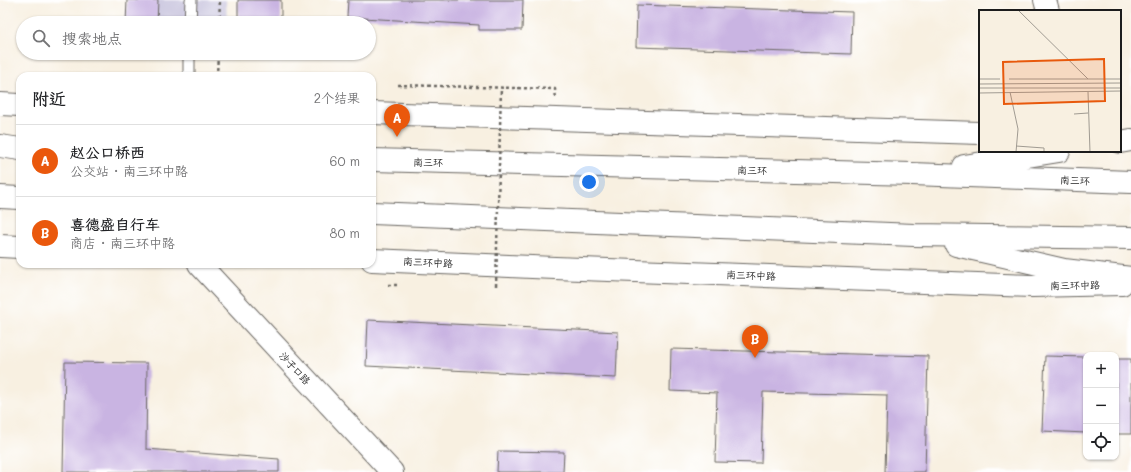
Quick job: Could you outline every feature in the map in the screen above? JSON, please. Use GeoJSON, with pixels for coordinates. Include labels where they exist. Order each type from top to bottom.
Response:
{"type":"FeatureCollection","features":[{"type":"Feature","properties":{"kind":"main road"},"geometry":{"type":"LineString","coordinates":[[1045,0],[1048,10]]}},
{"type":"Feature","properties":{"kind":"main road"},"geometry":{"type":"LineString","coordinates":[[0,104],[16,104]]}},
{"type":"Feature","properties":{"kind":"main road"},"geometry":{"type":"LineString","coordinates":[[376,113],[979,133]]}},
{"type":"Feature","properties":{"kind":"main road"},"geometry":{"type":"LineString","coordinates":[[1121,137],[1131,139]]}},
{"type":"Feature","properties":{"kind":"main road"},"geometry":{"type":"LineString","coordinates":[[1121,142],[1131,139]]}},
{"type":"Feature","properties":{"kind":"main road"},"geometry":{"type":"LineString","coordinates":[[0,146],[16,149]]}},
{"type":"Feature","properties":{"kind":"main road"},"geometry":{"type":"LineString","coordinates":[[0,150],[16,150]]}},
{"type":"Feature","properties":{"kind":"main road"},"geometry":{"type":"LineString","coordinates":[[912,174],[1053,152]]}},
{"type":"Feature","properties":{"kind":"main road","name":"南三环"},"geometry":{"type":"LineString","coordinates":[[376,160],[912,174],[1131,182]]}},
{"type":"Feature","properties":{"kind":"main road"},"geometry":{"type":"LineString","coordinates":[[376,213],[914,235],[1131,238]]}},
{"type":"Feature","properties":{"kind":"main road"},"geometry":{"type":"LineString","coordinates":[[914,235],[1064,270],[1131,278]]}},
{"type":"Feature","properties":{"kind":"main road"},"geometry":{"type":"LineString","coordinates":[[0,246],[16,247]]}},
{"type":"Feature","properties":{"kind":"main road","name":"南三环中路"},"geometry":{"type":"LineString","coordinates":[[376,260],[1032,286],[1131,284]]}},
{"type":"Feature","properties":{"kind":"main road","name":"沙子口路"},"geometry":{"type":"LineString","coordinates":[[203,268],[392,472]]}},
{"type":"Feature","properties":{"kind":"lane"},"geometry":{"type":"LineString","coordinates":[[190,16],[191,0]]}},
{"type":"Feature","properties":{"kind":"lane"},"geometry":{"type":"LineString","coordinates":[[189,60],[189,72]]}},
{"type":"Feature","properties":{"kind":"path"},"geometry":{"type":"LineString","coordinates":[[219,16],[220,0]]}},
{"type":"Feature","properties":{"kind":"path"},"geometry":{"type":"LineString","coordinates":[[218,60],[218,72]]}},
{"type":"Feature","properties":{"kind":"path"},"geometry":{"type":"LineString","coordinates":[[398,85],[555,89]]}},
{"type":"Feature","properties":{"kind":"path"},"geometry":{"type":"LineString","coordinates":[[496,286],[502,88]]}},
{"type":"Feature","properties":{"kind":"shaded area"},"geometry":{"type":"Polygon","coordinates":[[[127,0],[226,0],[227,16],[126,16],[127,0]]]}},
{"type":"Feature","properties":{"kind":"building"},"geometry":{"type":"Polygon","coordinates":[[[127,0],[158,0],[157,16],[126,16],[127,0]]]}},
{"type":"Feature","properties":{"kind":"building"},"geometry":{"type":"Polygon","coordinates":[[[238,0],[281,0],[281,16],[238,16],[238,0]]]}},
{"type":"Feature","properties":{"kind":"building"},"geometry":{"type":"Polygon","coordinates":[[[348,0],[523,0],[522,30],[479,30],[479,25],[376,19],[376,16],[347,16],[348,0]]]}},
{"type":"Feature","properties":{"kind":"building"},"geometry":{"type":"Polygon","coordinates":[[[637,5],[852,12],[851,54],[636,47],[637,5]]]}},
{"type":"Feature","properties":{"kind":"building"},"geometry":{"type":"Polygon","coordinates":[[[368,320],[618,332],[616,378],[366,366],[368,320]]]}},
{"type":"Feature","properties":{"kind":"building"},"geometry":{"type":"Polygon","coordinates":[[[671,349],[928,356],[925,472],[885,472],[887,395],[763,392],[761,463],[715,462],[717,393],[670,391],[671,349]]]}},
{"type":"Feature","properties":{"kind":"building"},"geometry":{"type":"Polygon","coordinates":[[[1045,356],[1083,357],[1083,433],[1042,431],[1045,356]]]}},
{"type":"Feature","properties":{"kind":"building"},"geometry":{"type":"Polygon","coordinates":[[[1119,359],[1131,359],[1131,434],[1119,434],[1119,359]]]}},
{"type":"Feature","properties":{"kind":"building"},"geometry":{"type":"Polygon","coordinates":[[[65,362],[147,363],[146,449],[279,459],[279,472],[63,472],[65,362]]]}},
{"type":"Feature","properties":{"kind":"building"},"geometry":{"type":"Polygon","coordinates":[[[498,451],[564,452],[563,472],[497,472],[498,451]]]}},
{"type":"Feature","properties":{"kind":"place","name":"赵公口桥西"},"geometry":{"type":"Point","coordinates":[397,137]}},
{"type":"Feature","properties":{"kind":"place","name":"喜德盛自行车"},"geometry":{"type":"Point","coordinates":[755,358]}}]}
